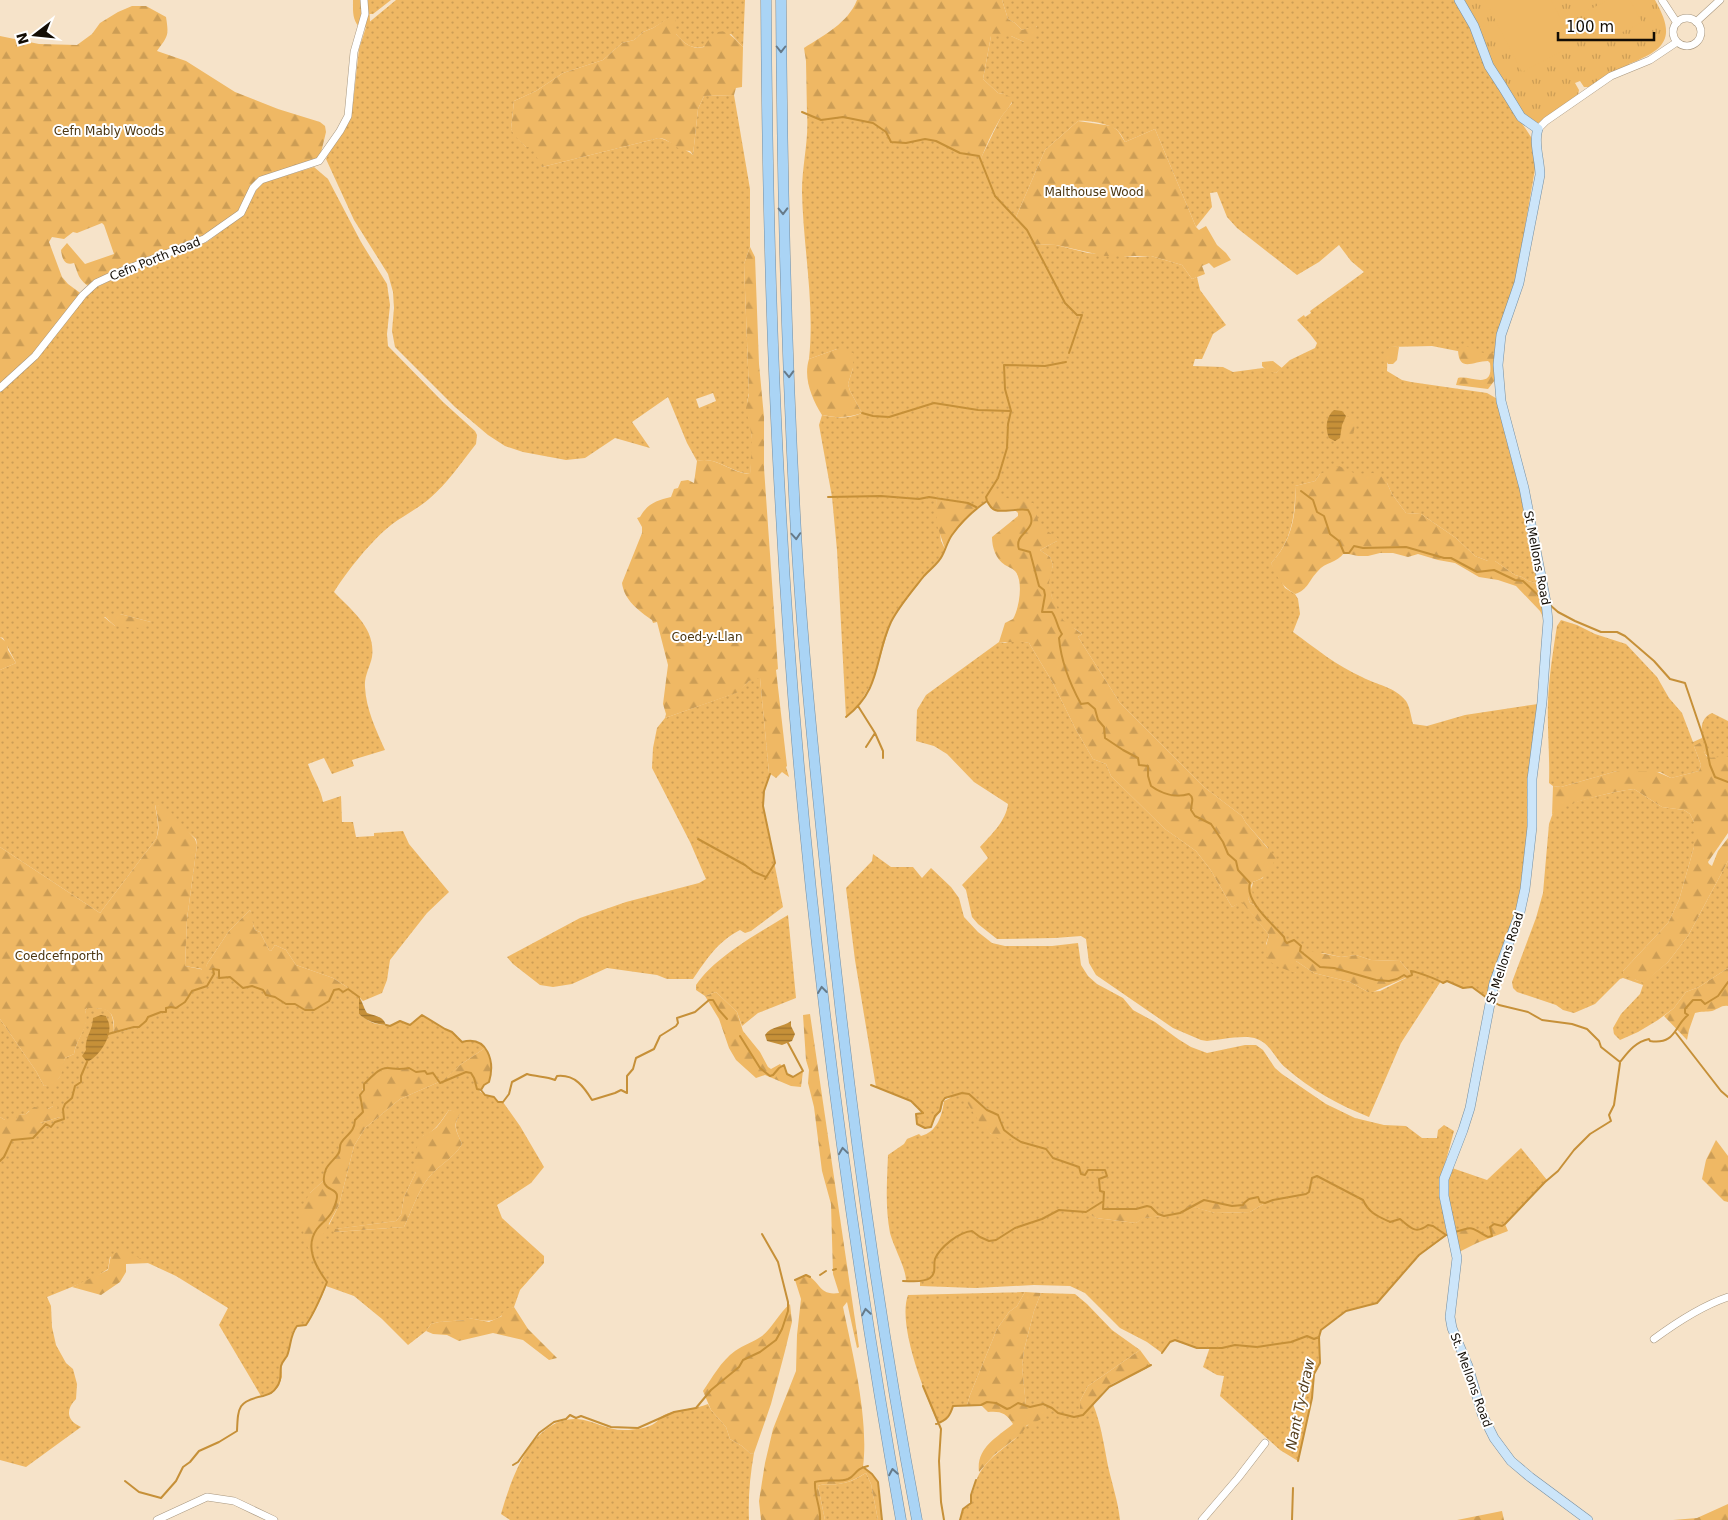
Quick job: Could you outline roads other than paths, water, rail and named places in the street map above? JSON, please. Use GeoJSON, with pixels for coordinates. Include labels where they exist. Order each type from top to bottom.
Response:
{"type":"FeatureCollection","features":[{"type":"Feature","properties":{"kind":"highway"},"geometry":{"type":"LineString","coordinates":[[766,0],[769,258],[779,477],[792,677],[808,854],[830,1056],[874,1359],[901,1520]]}},
{"type":"Feature","properties":{"kind":"highway"},"geometry":{"type":"LineString","coordinates":[[780,0],[784,269],[791,425],[796,527],[815,769],[836,974],[852,1105],[886,1345],[916,1520]]}},
{"type":"Feature","properties":{"kind":"main road"},"geometry":{"type":"LineString","coordinates":[[1459,0],[1474,26],[1489,66],[1521,117],[1538,129]]}},
{"type":"Feature","properties":{"kind":"main road","name":"St Mellons Road"},"geometry":{"type":"LineString","coordinates":[[1451,1227],[1444,1196],[1444,1178],[1464,1130],[1494,983],[1520,912],[1526,889],[1532,827],[1532,779],[1542,702],[1548,620],[1546,602],[1524,488],[1499,391],[1498,365],[1501,335],[1519,284],[1540,175],[1540,161],[1536,143],[1538,129]]}},
{"type":"Feature","properties":{"kind":"main road","name":"St. Mellons Road"},"geometry":{"type":"LineString","coordinates":[[1451,1227],[1457,1258],[1450,1317],[1452,1328],[1468,1366],[1477,1402],[1487,1426],[1502,1450],[1522,1471],[1588,1520]]}},
{"type":"Feature","properties":{"kind":"street","name":"Cefn Porth Road"},"geometry":{"type":"LineString","coordinates":[[0,388],[35,356],[86,292],[96,284],[122,271],[204,239],[240,213],[253,188],[261,180],[319,161],[348,116],[354,52],[365,14],[364,0]]}},
{"type":"Feature","properties":{"kind":"street"},"geometry":{"type":"LineString","coordinates":[[1662,0],[1677,23]]}},
{"type":"Feature","properties":{"kind":"street"},"geometry":{"type":"LineString","coordinates":[[1696,22],[1720,0]]}},
{"type":"Feature","properties":{"kind":"street"},"geometry":{"type":"LineString","coordinates":[[1689,19],[1696,22],[1701,34],[1697,42],[1690,46],[1677,42],[1673,34],[1677,23],[1680,20],[1689,19]]}},
{"type":"Feature","properties":{"kind":"street"},"geometry":{"type":"LineString","coordinates":[[1538,129],[1546,121],[1612,76],[1650,60],[1677,42]]}},
{"type":"Feature","properties":{"kind":"street"},"geometry":{"type":"LineString","coordinates":[[1654,1339],[1680,1320],[1716,1301],[1728,1297]]}},
{"type":"Feature","properties":{"kind":"street"},"geometry":{"type":"LineString","coordinates":[[1202,1520],[1265,1443]]}},
{"type":"Feature","properties":{"kind":"street"},"geometry":{"type":"LineString","coordinates":[[157,1520],[207,1497],[234,1501],[274,1520]]}},
{"type":"Feature","properties":{"kind":"waterway"},"geometry":{"type":"LineString","coordinates":[[802,112],[821,120],[843,117],[873,123],[886,132],[891,142],[906,143],[925,139],[936,141],[960,153],[979,156],[995,196],[1027,230],[1065,303],[1077,315],[1082,315],[1069,353]]}},
{"type":"Feature","properties":{"kind":"waterway"},"geometry":{"type":"LineString","coordinates":[[987,501],[986,497],[998,478],[1007,448],[1008,424],[1011,411],[1005,389],[1004,365],[1045,366],[1066,362]]}},
{"type":"Feature","properties":{"kind":"waterway"},"geometry":{"type":"LineString","coordinates":[[862,413],[889,417],[934,403],[978,410],[1011,411]]}},
{"type":"Feature","properties":{"kind":"waterway"},"geometry":{"type":"LineString","coordinates":[[1301,491],[1313,500],[1317,512],[1324,516],[1330,534],[1339,541],[1344,553],[1349,553],[1354,546],[1363,548],[1406,547],[1444,558],[1451,558],[1477,572],[1494,570],[1515,580],[1523,581],[1542,599]]}},
{"type":"Feature","properties":{"kind":"waterway"},"geometry":{"type":"LineString","coordinates":[[828,497],[881,496],[919,499],[929,497],[968,503],[976,507]]}},
{"type":"Feature","properties":{"kind":"waterway"},"geometry":{"type":"LineString","coordinates":[[846,717],[858,706],[872,684],[886,635],[894,616],[906,598],[940,559],[950,538],[959,525],[987,501],[992,509],[998,511],[1028,510],[1031,523],[1018,543],[1019,549],[1030,552],[1039,586],[1044,590],[1042,612],[1052,612],[1055,617],[1062,634],[1059,638],[1064,664],[1081,704],[1088,703],[1095,709],[1098,720],[1104,727],[1105,738],[1138,758],[1139,765],[1148,766],[1151,786],[1169,794],[1179,796],[1189,794],[1191,796],[1191,810],[1195,816],[1211,824],[1223,842],[1228,854],[1236,861],[1238,870],[1250,883],[1249,890],[1255,905],[1284,937],[1285,941],[1287,943],[1294,940],[1301,946],[1300,951],[1320,967],[1334,968],[1376,980],[1389,981],[1404,975],[1407,977],[1412,975],[1411,971],[1443,983],[1447,981],[1463,988],[1472,987],[1487,998]]}},
{"type":"Feature","properties":{"kind":"waterway"},"geometry":{"type":"LineString","coordinates":[[1550,605],[1558,612],[1601,632],[1617,632],[1625,636],[1654,661],[1670,679],[1685,683],[1715,777],[1728,782]]}},
{"type":"Feature","properties":{"kind":"waterway"},"geometry":{"type":"LineString","coordinates":[[858,706],[875,733],[866,747]]}},
{"type":"Feature","properties":{"kind":"waterway"},"geometry":{"type":"LineString","coordinates":[[875,733],[883,751],[883,758]]}},
{"type":"Feature","properties":{"kind":"waterway"},"geometry":{"type":"LineString","coordinates":[[765,879],[775,863],[763,806],[764,791],[770,774]]}},
{"type":"Feature","properties":{"kind":"waterway"},"geometry":{"type":"LineString","coordinates":[[698,839],[766,877]]}},
{"type":"Feature","properties":{"kind":"waterway"},"geometry":{"type":"LineString","coordinates":[[108,1034],[139,1027],[148,1017],[166,1012],[166,1008],[176,1008],[185,1002],[192,991],[207,986],[214,974],[213,969],[219,970],[219,978],[230,977],[243,988],[252,986],[263,990],[266,995],[275,997],[286,1004],[295,1004],[305,1010],[314,1010],[329,1001],[334,990],[339,989],[343,992],[348,989],[359,997]]}},
{"type":"Feature","properties":{"kind":"waterway"},"geometry":{"type":"LineString","coordinates":[[1494,1002],[1528,1012],[1542,1020],[1572,1024],[1587,1029],[1599,1041],[1601,1047],[1620,1062],[1640,1042],[1649,1039],[1650,1041],[1659,1041],[1670,1037],[1688,1015],[1685,1013],[1685,1009],[1693,1000],[1701,1000],[1705,1004],[1718,996],[1728,982]]}},
{"type":"Feature","properties":{"kind":"waterway"},"geometry":{"type":"LineString","coordinates":[[386,1025],[390,1026],[400,1021],[410,1025],[422,1015],[452,1032],[462,1042],[478,1042],[484,1046],[491,1066],[489,1082],[481,1090],[485,1095],[494,1097],[498,1102],[503,1102],[509,1094],[512,1082],[527,1074],[555,1080],[557,1076],[569,1077],[578,1082],[592,1100],[621,1090],[627,1093],[627,1076],[633,1069],[636,1058],[654,1049],[660,1036],[676,1026],[678,1023],[677,1018],[695,1012],[709,1000],[713,1000],[727,1019]]}},
{"type":"Feature","properties":{"kind":"waterway"},"geometry":{"type":"LineString","coordinates":[[1676,1033],[1721,1091],[1728,1097]]}},
{"type":"Feature","properties":{"kind":"waterway"},"geometry":{"type":"LineString","coordinates":[[740,1036],[760,1068],[770,1076],[784,1065],[787,1074],[793,1077],[803,1071],[788,1043]]}},
{"type":"Feature","properties":{"kind":"waterway"},"geometry":{"type":"LineString","coordinates":[[0,1161],[12,1140],[33,1138],[46,1124],[51,1127],[55,1122],[64,1119],[63,1109],[65,1104],[72,1098],[75,1086],[81,1082],[81,1076],[87,1062]]}},
{"type":"Feature","properties":{"kind":"waterway"},"geometry":{"type":"LineString","coordinates":[[1455,1232],[1473,1228],[1488,1237],[1492,1236],[1490,1227],[1494,1224],[1502,1226],[1505,1224],[1558,1171],[1574,1150],[1590,1134],[1611,1121],[1609,1115],[1614,1105],[1620,1063]]}},
{"type":"Feature","properties":{"kind":"waterway"},"geometry":{"type":"LineString","coordinates":[[125,1481],[139,1492],[161,1498],[176,1481],[183,1467],[199,1451],[237,1431],[239,1411],[244,1403],[271,1393],[278,1385],[281,1366],[287,1356],[295,1329],[297,1326],[306,1325],[315,1310],[327,1282],[319,1270],[312,1250],[313,1236],[334,1208],[337,1198],[334,1191],[326,1186],[324,1177],[327,1167],[339,1153],[341,1143],[352,1131],[355,1120],[363,1112],[360,1095],[364,1090],[364,1084],[381,1069],[409,1068],[416,1072],[425,1071],[427,1074],[433,1073],[440,1083],[466,1072],[471,1073],[477,1089],[481,1090]]}},
{"type":"Feature","properties":{"kind":"waterway"},"geometry":{"type":"LineString","coordinates":[[871,1085],[911,1101],[923,1113],[916,1114],[917,1124],[925,1128],[931,1127],[945,1098],[962,1093],[969,1094],[987,1110],[998,1115],[1004,1130],[1021,1142],[1046,1149],[1053,1158],[1079,1167],[1081,1174],[1085,1175],[1088,1170],[1105,1170],[1107,1176],[1099,1179],[1100,1191],[1104,1192],[1103,1209],[1136,1209],[1147,1206],[1164,1216],[1180,1213],[1204,1200],[1232,1206],[1243,1205],[1249,1199],[1258,1197],[1260,1202],[1265,1203],[1306,1194],[1309,1192],[1312,1178],[1317,1176],[1363,1200],[1377,1216],[1390,1222],[1400,1219],[1416,1230],[1428,1225],[1433,1226],[1448,1235]]}},
{"type":"Feature","properties":{"kind":"waterway"},"geometry":{"type":"LineString","coordinates":[[903,1281],[920,1281],[930,1278],[933,1274],[934,1261],[937,1254],[961,1234],[972,1231],[989,1241],[996,1240],[1015,1228],[1042,1219],[1059,1210],[1086,1212],[1102,1202]]}},
{"type":"Feature","properties":{"kind":"waterway"},"geometry":{"type":"LineString","coordinates":[[513,1465],[518,1462],[539,1433],[554,1422],[566,1419],[570,1415],[576,1418],[581,1416],[611,1427],[638,1428],[674,1412],[696,1408],[711,1390],[739,1367],[743,1360],[760,1352],[776,1340],[788,1311],[788,1302],[778,1262],[762,1234]]}},
{"type":"Feature","properties":{"kind":"waterway","name":"Nant Ty-draw"},"geometry":{"type":"LineString","coordinates":[[1298,1461],[1312,1398],[1314,1374],[1320,1363],[1319,1337],[1321,1330],[1346,1311],[1377,1303],[1419,1255],[1446,1235]]}},
{"type":"Feature","properties":{"kind":"waterway"},"geometry":{"type":"LineString","coordinates":[[820,1275],[826,1271]]}},
{"type":"Feature","properties":{"kind":"waterway"},"geometry":{"type":"LineString","coordinates":[[795,1280],[806,1275],[810,1277]]}},
{"type":"Feature","properties":{"kind":"waterway"},"geometry":{"type":"LineString","coordinates":[[1162,1353],[1170,1342],[1175,1340],[1197,1348],[1222,1348],[1235,1345],[1257,1347],[1291,1342],[1307,1336],[1314,1339],[1319,1337]]}},
{"type":"Feature","properties":{"kind":"waterway"},"geometry":{"type":"LineString","coordinates":[[936,1424],[948,1417],[953,1406],[981,1405],[987,1402],[996,1403],[1007,1409],[1018,1403],[1030,1407],[1043,1404],[1058,1413],[1074,1417],[1083,1415],[1109,1387],[1151,1365]]}},
{"type":"Feature","properties":{"kind":"waterway"},"geometry":{"type":"LineString","coordinates":[[923,1386],[941,1429],[939,1461],[944,1520]]}},
{"type":"Feature","properties":{"kind":"waterway"},"geometry":{"type":"LineString","coordinates":[[820,1520],[815,1482],[848,1479],[858,1470],[868,1466]]}},
{"type":"Feature","properties":{"kind":"waterway"},"geometry":{"type":"LineString","coordinates":[[863,1467],[878,1482],[882,1520]]}},
{"type":"Feature","properties":{"kind":"waterway"},"geometry":{"type":"LineString","coordinates":[[960,1520],[963,1509],[971,1503],[971,1495],[976,1480]]}},
{"type":"Feature","properties":{"kind":"waterway","name":"Nant Ty-draw"},"geometry":{"type":"LineString","coordinates":[[1292,1520],[1293,1488]]}},
{"type":"Feature","properties":{"kind":"park label","name":"Cefn Mably Woods"},"geometry":{"type":"Point","coordinates":[109,131]}},
{"type":"Feature","properties":{"kind":"park label","name":"Malthouse Wood"},"geometry":{"type":"Point","coordinates":[1094,192]}},
{"type":"Feature","properties":{"kind":"park label","name":"Coed-y-Llan"},"geometry":{"type":"Point","coordinates":[707,637]}},
{"type":"Feature","properties":{"kind":"park label","name":"Coedcefnporth"},"geometry":{"type":"Point","coordinates":[59,956]}}]}
